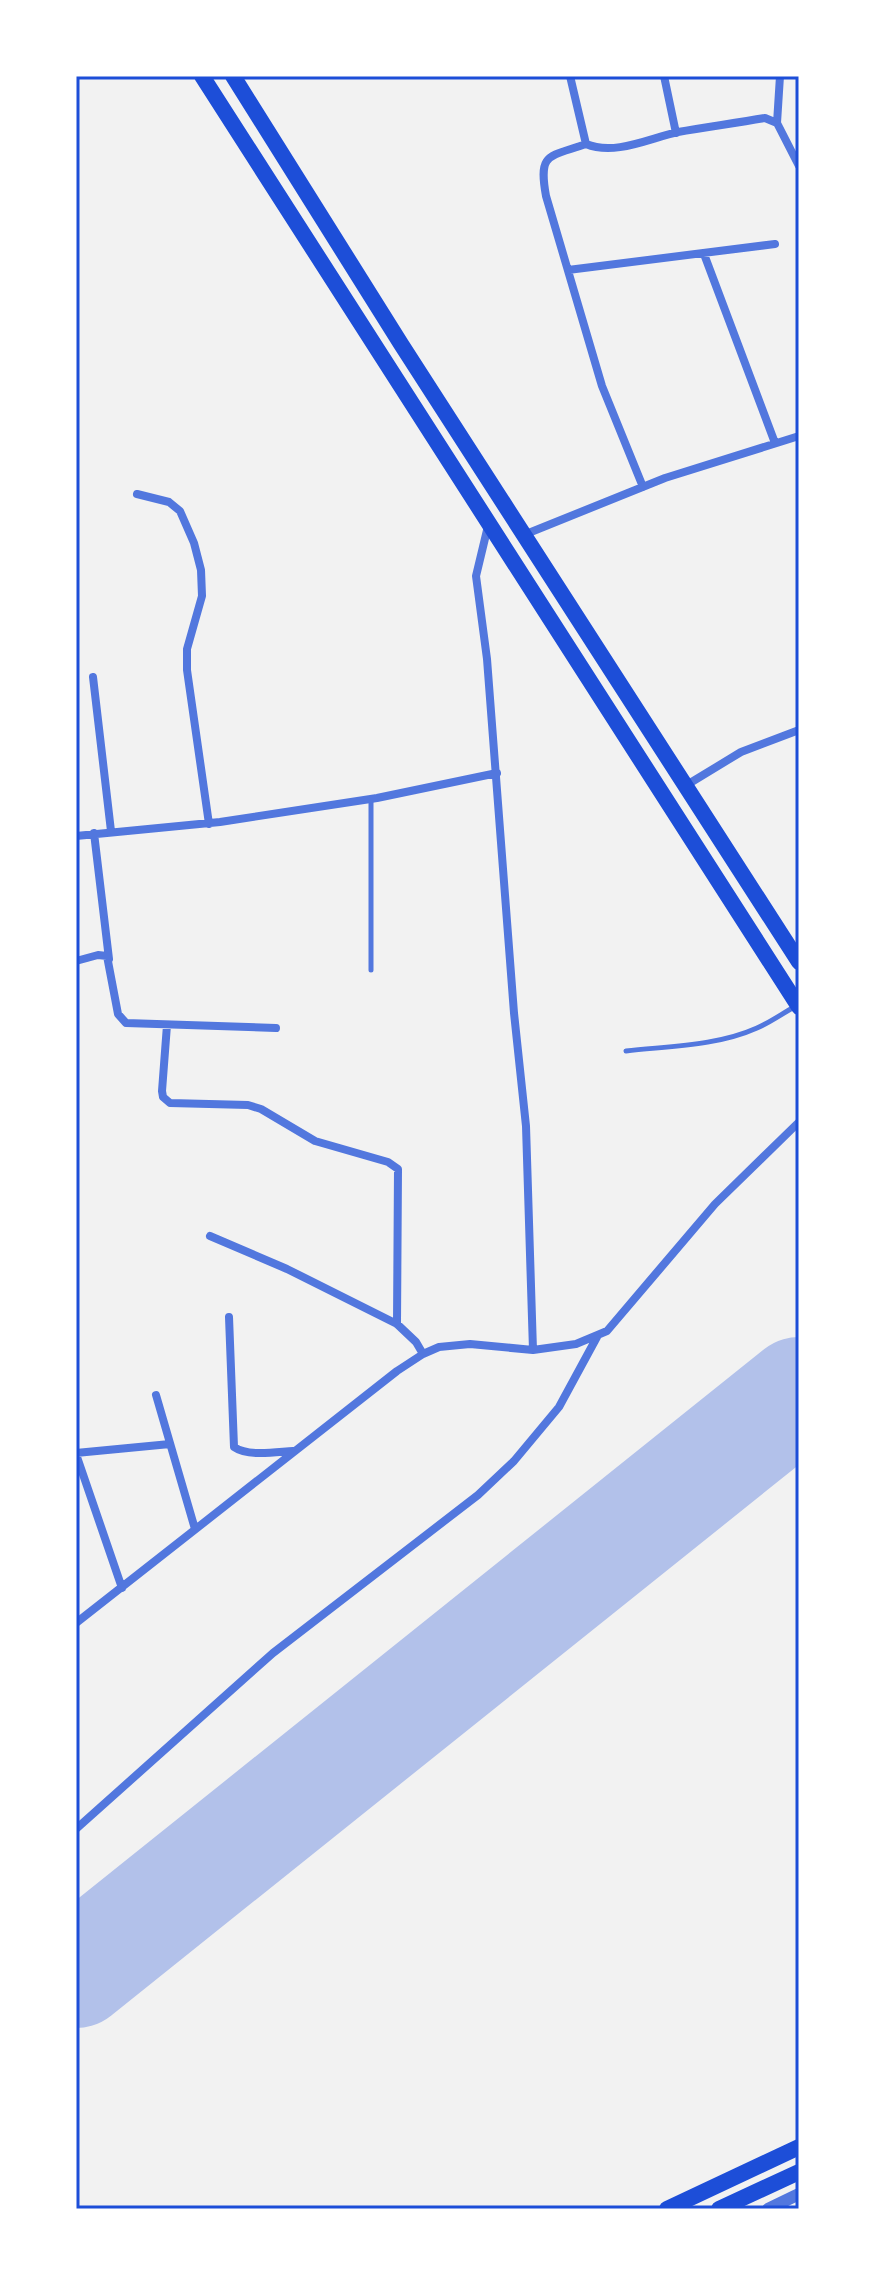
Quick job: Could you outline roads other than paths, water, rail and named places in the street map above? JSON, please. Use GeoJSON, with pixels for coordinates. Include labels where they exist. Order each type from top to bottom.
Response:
{"type":"FeatureCollection","features":[{"type":"Feature","properties":{"kind":"main road"},"geometry":{"type":"LineString","coordinates":[[202,76],[376,352],[798,1006]]}},
{"type":"Feature","properties":{"kind":"main road"},"geometry":{"type":"LineString","coordinates":[[233,76],[401,344],[799,962]]}},
{"type":"Feature","properties":{"kind":"main road"},"geometry":{"type":"LineString","coordinates":[[667,2209],[795,2148]]}},
{"type":"Feature","properties":{"kind":"main road"},"geometry":{"type":"LineString","coordinates":[[719,2209],[799,2172]]}},
{"type":"Feature","properties":{"kind":"street"},"geometry":{"type":"LineString","coordinates":[[570,76],[586,144]]}},
{"type":"Feature","properties":{"kind":"street"},"geometry":{"type":"LineString","coordinates":[[664,76],[676,133]]}},
{"type":"Feature","properties":{"kind":"street"},"geometry":{"type":"LineString","coordinates":[[780,76],[777,123],[799,166]]}},
{"type":"Feature","properties":{"kind":"street"},"geometry":{"type":"LineString","coordinates":[[643,487],[602,386],[546,196],[542,171],[546,159],[586,144],[594,148],[621,147],[676,133],[765,118],[777,123]]}},
{"type":"Feature","properties":{"kind":"street"},"geometry":{"type":"LineString","coordinates":[[568,270],[775,244]]}},
{"type":"Feature","properties":{"kind":"street"},"geometry":{"type":"LineString","coordinates":[[704,254],[775,443]]}},
{"type":"Feature","properties":{"kind":"street"},"geometry":{"type":"LineString","coordinates":[[526,534],[643,487],[799,436]]}},
{"type":"Feature","properties":{"kind":"street"},"geometry":{"type":"LineString","coordinates":[[137,494],[169,502],[180,511],[194,543],[201,570],[202,596],[187,649],[187,670],[209,824]]}},
{"type":"Feature","properties":{"kind":"street"},"geometry":{"type":"LineString","coordinates":[[489,523],[476,576],[497,773],[514,1013],[526,1126],[533,1350]]}},
{"type":"Feature","properties":{"kind":"street"},"geometry":{"type":"LineString","coordinates":[[93,677],[111,831]]}},
{"type":"Feature","properties":{"kind":"street"},"geometry":{"type":"LineString","coordinates":[[685,786],[741,752],[799,730]]}},
{"type":"Feature","properties":{"kind":"street"},"geometry":{"type":"LineString","coordinates":[[76,836],[209,824],[371,799],[497,773]]}},
{"type":"Feature","properties":{"kind":"street"},"geometry":{"type":"LineString","coordinates":[[94,833],[109,961],[121,1020],[139,1025],[276,1028]]}},
{"type":"Feature","properties":{"kind":"street"},"geometry":{"type":"LineString","coordinates":[[76,961],[98,955],[107,956],[109,961]]}},
{"type":"Feature","properties":{"kind":"street"},"geometry":{"type":"LineString","coordinates":[[167,1025],[162,1091],[163,1097],[170,1103],[248,1105],[261,1109],[315,1141],[388,1162],[398,1169],[397,1324]]}},
{"type":"Feature","properties":{"kind":"street"},"geometry":{"type":"LineString","coordinates":[[76,1623],[423,1354],[439,1347],[470,1344],[533,1350],[576,1344],[607,1331],[679,1243],[799,1122]]}},
{"type":"Feature","properties":{"kind":"street"},"geometry":{"type":"LineString","coordinates":[[210,1236],[287,1269],[397,1324],[416,1342],[423,1354]]}},
{"type":"Feature","properties":{"kind":"street"},"geometry":{"type":"LineString","coordinates":[[229,1317],[234,1447],[237,1451],[247,1452],[294,1451]]}},
{"type":"Feature","properties":{"kind":"street"},"geometry":{"type":"LineString","coordinates":[[76,1829],[273,1653],[478,1495],[514,1461],[559,1407],[598,1336]]}},
{"type":"Feature","properties":{"kind":"street"},"geometry":{"type":"LineString","coordinates":[[156,1395],[195,1529]]}},
{"type":"Feature","properties":{"kind":"street"},"geometry":{"type":"LineString","coordinates":[[122,1588],[76,1453],[170,1444]]}},
{"type":"Feature","properties":{"kind":"street"},"geometry":{"type":"LineString","coordinates":[[768,2209],[799,2194]]}},
{"type":"Feature","properties":{"kind":"lane"},"geometry":{"type":"LineString","coordinates":[[371,799],[371,970]]}},
{"type":"Feature","properties":{"kind":"lane"},"geometry":{"type":"LineString","coordinates":[[626,1051],[721,1040],[760,1027],[798,1006]]}}]}
